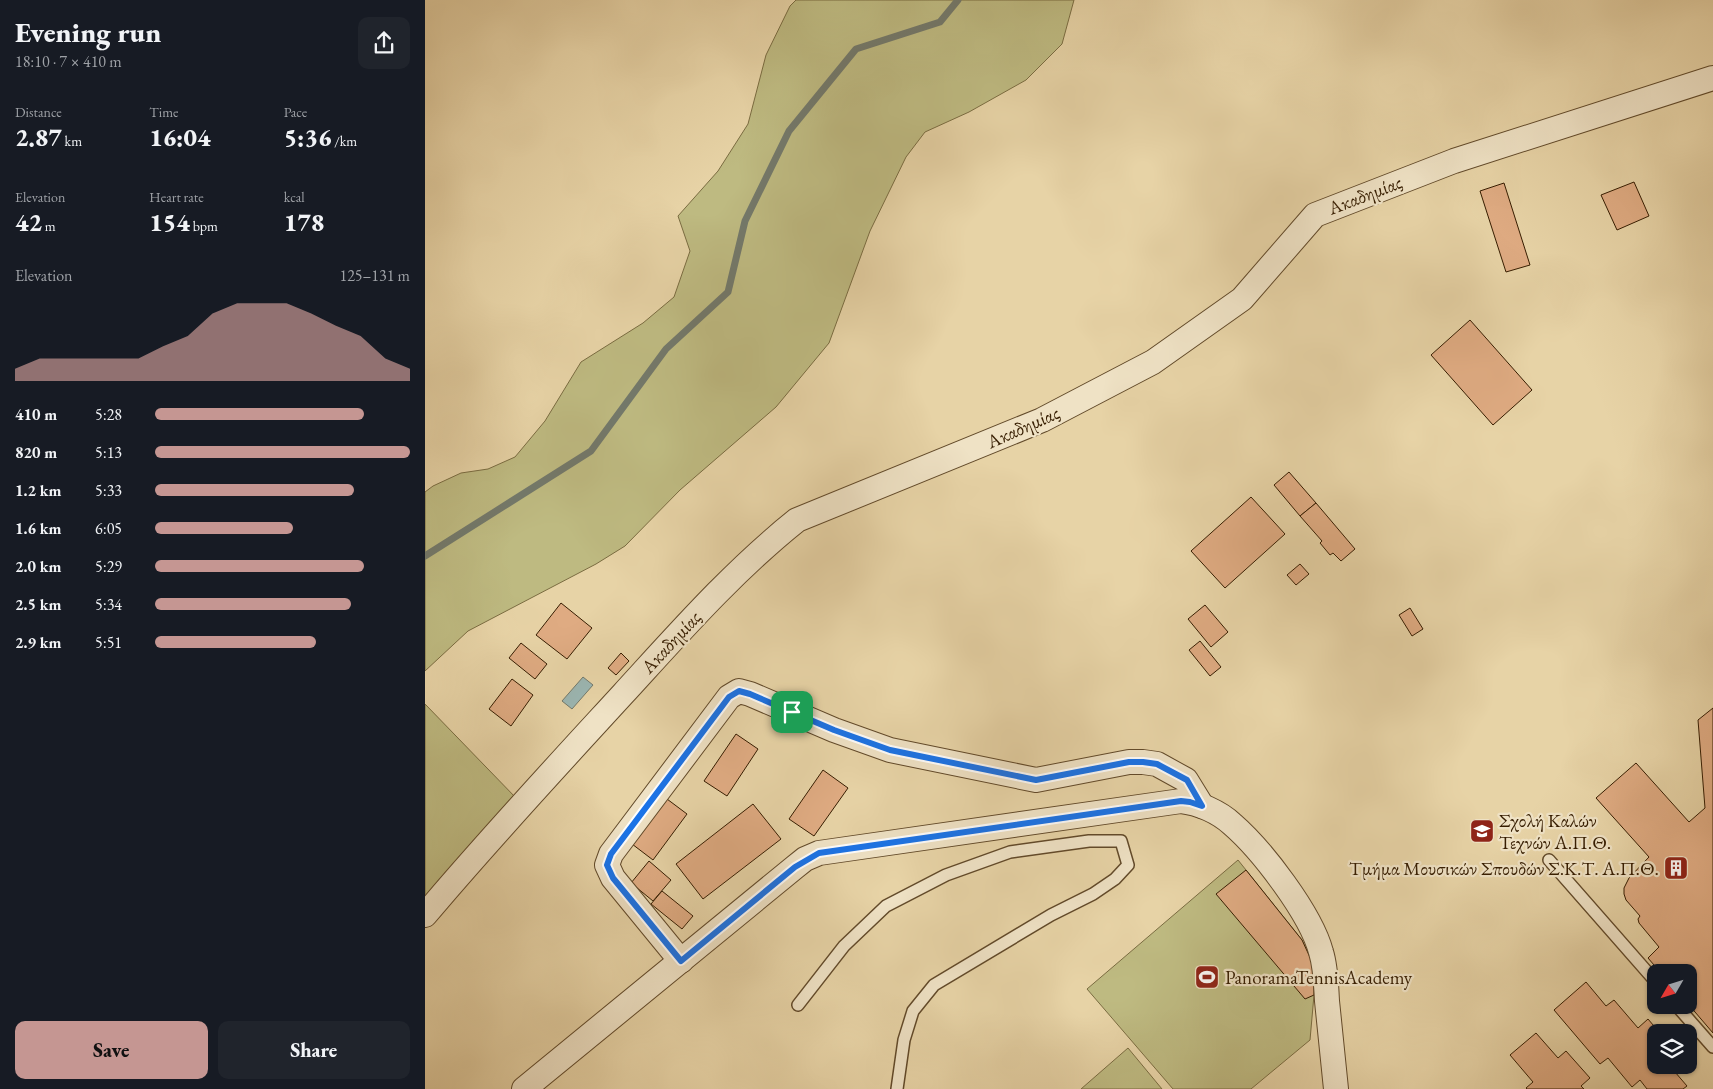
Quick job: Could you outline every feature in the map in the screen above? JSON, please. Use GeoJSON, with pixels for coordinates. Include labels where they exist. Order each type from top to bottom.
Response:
{"type":"FeatureCollection","features":[{"type":"Feature","properties":{"kind":"street","name":"Ακαδημίας"},"geometry":{"type":"LineString","coordinates":[[425,915],[527,798],[689,622],[769,542],[797,520],[1042,420],[1153,362],[1242,299],[1315,215],[1454,161],[1713,78]]}},
{"type":"Feature","properties":{"kind":"street"},"geometry":{"type":"LineString","coordinates":[[681,961],[613,878],[607,865],[611,854],[729,697],[739,691],[834,730],[890,750],[1036,780],[1129,762],[1157,764],[1187,780],[1202,806]]}},
{"type":"Feature","properties":{"kind":"street"},"geometry":{"type":"LineString","coordinates":[[523,1089],[795,867],[819,853],[1181,801],[1202,806],[1232,823],[1283,882],[1317,939],[1323,963],[1336,1089]]}},
{"type":"Feature","properties":{"kind":"lane"},"geometry":{"type":"LineString","coordinates":[[798,1005],[844,946],[886,906],[938,880],[1010,852],[1089,841],[1121,841],[1128,865],[1115,879],[1093,894],[1051,915],[933,985],[913,1011],[903,1040],[897,1089]]}},
{"type":"Feature","properties":{"kind":"lane"},"geometry":{"type":"LineString","coordinates":[[1549,860],[1647,972]]}},
{"type":"Feature","properties":{"kind":"lane"},"geometry":{"type":"LineString","coordinates":[[1684,1014],[1713,1047]]}},
{"type":"Feature","properties":{"kind":"shaded area"},"geometry":{"type":"Polygon","coordinates":[[[796,0],[1074,0],[1062,44],[1026,80],[969,112],[925,132],[906,157],[870,231],[829,343],[776,407],[680,490],[625,546],[596,564],[468,631],[425,671],[425,492],[433,486],[461,473],[488,469],[515,457],[545,421],[581,362],[643,323],[674,297],[690,251],[678,216],[718,171],[748,124],[766,55],[790,6],[796,0]]]}},
{"type":"Feature","properties":{"kind":"shaded area"},"geometry":{"type":"Polygon","coordinates":[[[425,704],[517,799],[425,904],[425,704]]]}},
{"type":"Feature","properties":{"kind":"shaded area","name":"PanoramaTennisAcademy"},"geometry":{"type":"Polygon","coordinates":[[[1238,860],[1302,940],[1314,966],[1314,995],[1310,1040],[1251,1089],[1173,1089],[1087,989],[1238,860]]]}},
{"type":"Feature","properties":{"kind":"shaded area"},"geometry":{"type":"Polygon","coordinates":[[[1128,1048],[1162,1089],[1081,1089],[1128,1048]]]}},
{"type":"Feature","properties":{"kind":"water"},"geometry":{"type":"Polygon","coordinates":[[[583,677],[593,685],[572,709],[562,701],[583,677]]]}},
{"type":"Feature","properties":{"kind":"building"},"geometry":{"type":"Polygon","coordinates":[[[1634,182],[1649,216],[1617,230],[1601,195],[1634,182]]]}},
{"type":"Feature","properties":{"kind":"building"},"geometry":{"type":"Polygon","coordinates":[[[1504,183],[1530,265],[1506,272],[1480,191],[1504,183]]]}},
{"type":"Feature","properties":{"kind":"building"},"geometry":{"type":"Polygon","coordinates":[[[1470,320],[1532,390],[1493,425],[1431,355],[1470,320]]]}},
{"type":"Feature","properties":{"kind":"building"},"geometry":{"type":"Polygon","coordinates":[[[1289,472],[1316,503],[1300,516],[1274,485],[1289,472]]]}},
{"type":"Feature","properties":{"kind":"building"},"geometry":{"type":"Polygon","coordinates":[[[1251,497],[1285,534],[1225,588],[1191,551],[1251,497]]]}},
{"type":"Feature","properties":{"kind":"building"},"geometry":{"type":"Polygon","coordinates":[[[1316,503],[1355,549],[1341,561],[1333,553],[1330,555],[1320,543],[1322,541],[1300,516],[1316,503]]]}},
{"type":"Feature","properties":{"kind":"building"},"geometry":{"type":"Polygon","coordinates":[[[1300,564],[1309,574],[1296,585],[1287,575],[1300,564]]]}},
{"type":"Feature","properties":{"kind":"building"},"geometry":{"type":"Polygon","coordinates":[[[561,603],[592,628],[567,659],[536,635],[561,603]]]}},
{"type":"Feature","properties":{"kind":"building"},"geometry":{"type":"Polygon","coordinates":[[[1205,605],[1228,632],[1211,647],[1188,619],[1205,605]]]}},
{"type":"Feature","properties":{"kind":"building"},"geometry":{"type":"Polygon","coordinates":[[[1410,608],[1423,629],[1412,636],[1399,615],[1410,608]]]}},
{"type":"Feature","properties":{"kind":"building"},"geometry":{"type":"Polygon","coordinates":[[[1200,641],[1221,667],[1210,676],[1189,650],[1200,641]]]}},
{"type":"Feature","properties":{"kind":"building"},"geometry":{"type":"Polygon","coordinates":[[[521,643],[547,664],[535,679],[509,658],[521,643]]]}},
{"type":"Feature","properties":{"kind":"building"},"geometry":{"type":"Polygon","coordinates":[[[621,653],[629,661],[616,675],[608,668],[621,653]]]}},
{"type":"Feature","properties":{"kind":"building"},"geometry":{"type":"Polygon","coordinates":[[[512,679],[533,695],[511,726],[489,709],[512,679]]]}},
{"type":"Feature","properties":{"kind":"building","name":"Τμήμα Μουσικών Σπουδών Σ.Κ.Τ. Α.Π.Θ."},"geometry":{"type":"Polygon","coordinates":[[[1713,708],[1713,1033],[1697,1014],[1697,964],[1653,964],[1648,958],[1659,947],[1639,923],[1638,919],[1640,916],[1626,900],[1624,888],[1629,878],[1649,857],[1596,798],[1636,763],[1689,822],[1705,808],[1698,720],[1713,708]]]}},
{"type":"Feature","properties":{"kind":"building"},"geometry":{"type":"Polygon","coordinates":[[[736,734],[758,749],[727,796],[704,781],[736,734]]]}},
{"type":"Feature","properties":{"kind":"building"},"geometry":{"type":"Polygon","coordinates":[[[823,770],[848,788],[814,836],[789,819],[823,770]]]}},
{"type":"Feature","properties":{"kind":"building"},"geometry":{"type":"Polygon","coordinates":[[[667,799],[687,814],[653,860],[632,844],[667,799]]]}},
{"type":"Feature","properties":{"kind":"building"},"geometry":{"type":"Polygon","coordinates":[[[753,804],[781,839],[703,899],[676,864],[753,804]]]}},
{"type":"Feature","properties":{"kind":"building"},"geometry":{"type":"Polygon","coordinates":[[[649,861],[671,880],[653,901],[631,883],[649,861]]]}},
{"type":"Feature","properties":{"kind":"building"},"geometry":{"type":"Polygon","coordinates":[[[1246,870],[1302,940],[1314,966],[1314,995],[1305,999],[1216,894],[1246,870]]]}},
{"type":"Feature","properties":{"kind":"building"},"geometry":{"type":"Polygon","coordinates":[[[662,891],[693,916],[682,929],[651,904],[662,891]]]}},
{"type":"Feature","properties":{"kind":"building"},"geometry":{"type":"Polygon","coordinates":[[[1586,982],[1606,1006],[1614,1000],[1638,1028],[1648,1019],[1652,1024],[1647,1024],[1647,1074],[1677,1074],[1687,1086],[1683,1089],[1647,1089],[1640,1080],[1632,1087],[1608,1058],[1600,1064],[1554,1010],[1586,982]]]}},
{"type":"Feature","properties":{"kind":"building"},"geometry":{"type":"Polygon","coordinates":[[[1536,1033],[1558,1058],[1566,1051],[1590,1078],[1581,1086],[1584,1089],[1526,1088],[1533,1082],[1510,1055],[1536,1033]]]}},
{"type":"Feature","properties":{"kind":"waterway"},"geometry":{"type":"LineString","coordinates":[[425,556],[591,451],[666,349],[728,292],[745,221],[789,131],[856,49],[940,22],[958,0]]}},
{"type":"Feature","properties":{"kind":"place","name":"Σχολή Καλών Τεχνών Α.Π.Θ."},"geometry":{"type":"Point","coordinates":[1482,831]}},
{"type":"Feature","properties":{"kind":"place","name":"Τμήμα Μουσικών Σπουδών Σ.Κ.Τ. Α.Π.Θ."},"geometry":{"type":"Point","coordinates":[1676,868]}},
{"type":"Feature","properties":{"kind":"place","name":"PanoramaTennisAcademy"},"geometry":{"type":"Point","coordinates":[1207,977]}},
{"type":"Feature","properties":{"kind":"route"},"geometry":{"type":"LineString","coordinates":[[739,691],[792,712],[834,730],[890,750],[1036,780],[1129,762],[1157,764],[1187,780],[1202,806],[1181,801],[819,853],[805,859],[681,961],[613,878],[607,865],[611,854],[729,697],[739,691]]}}]}
